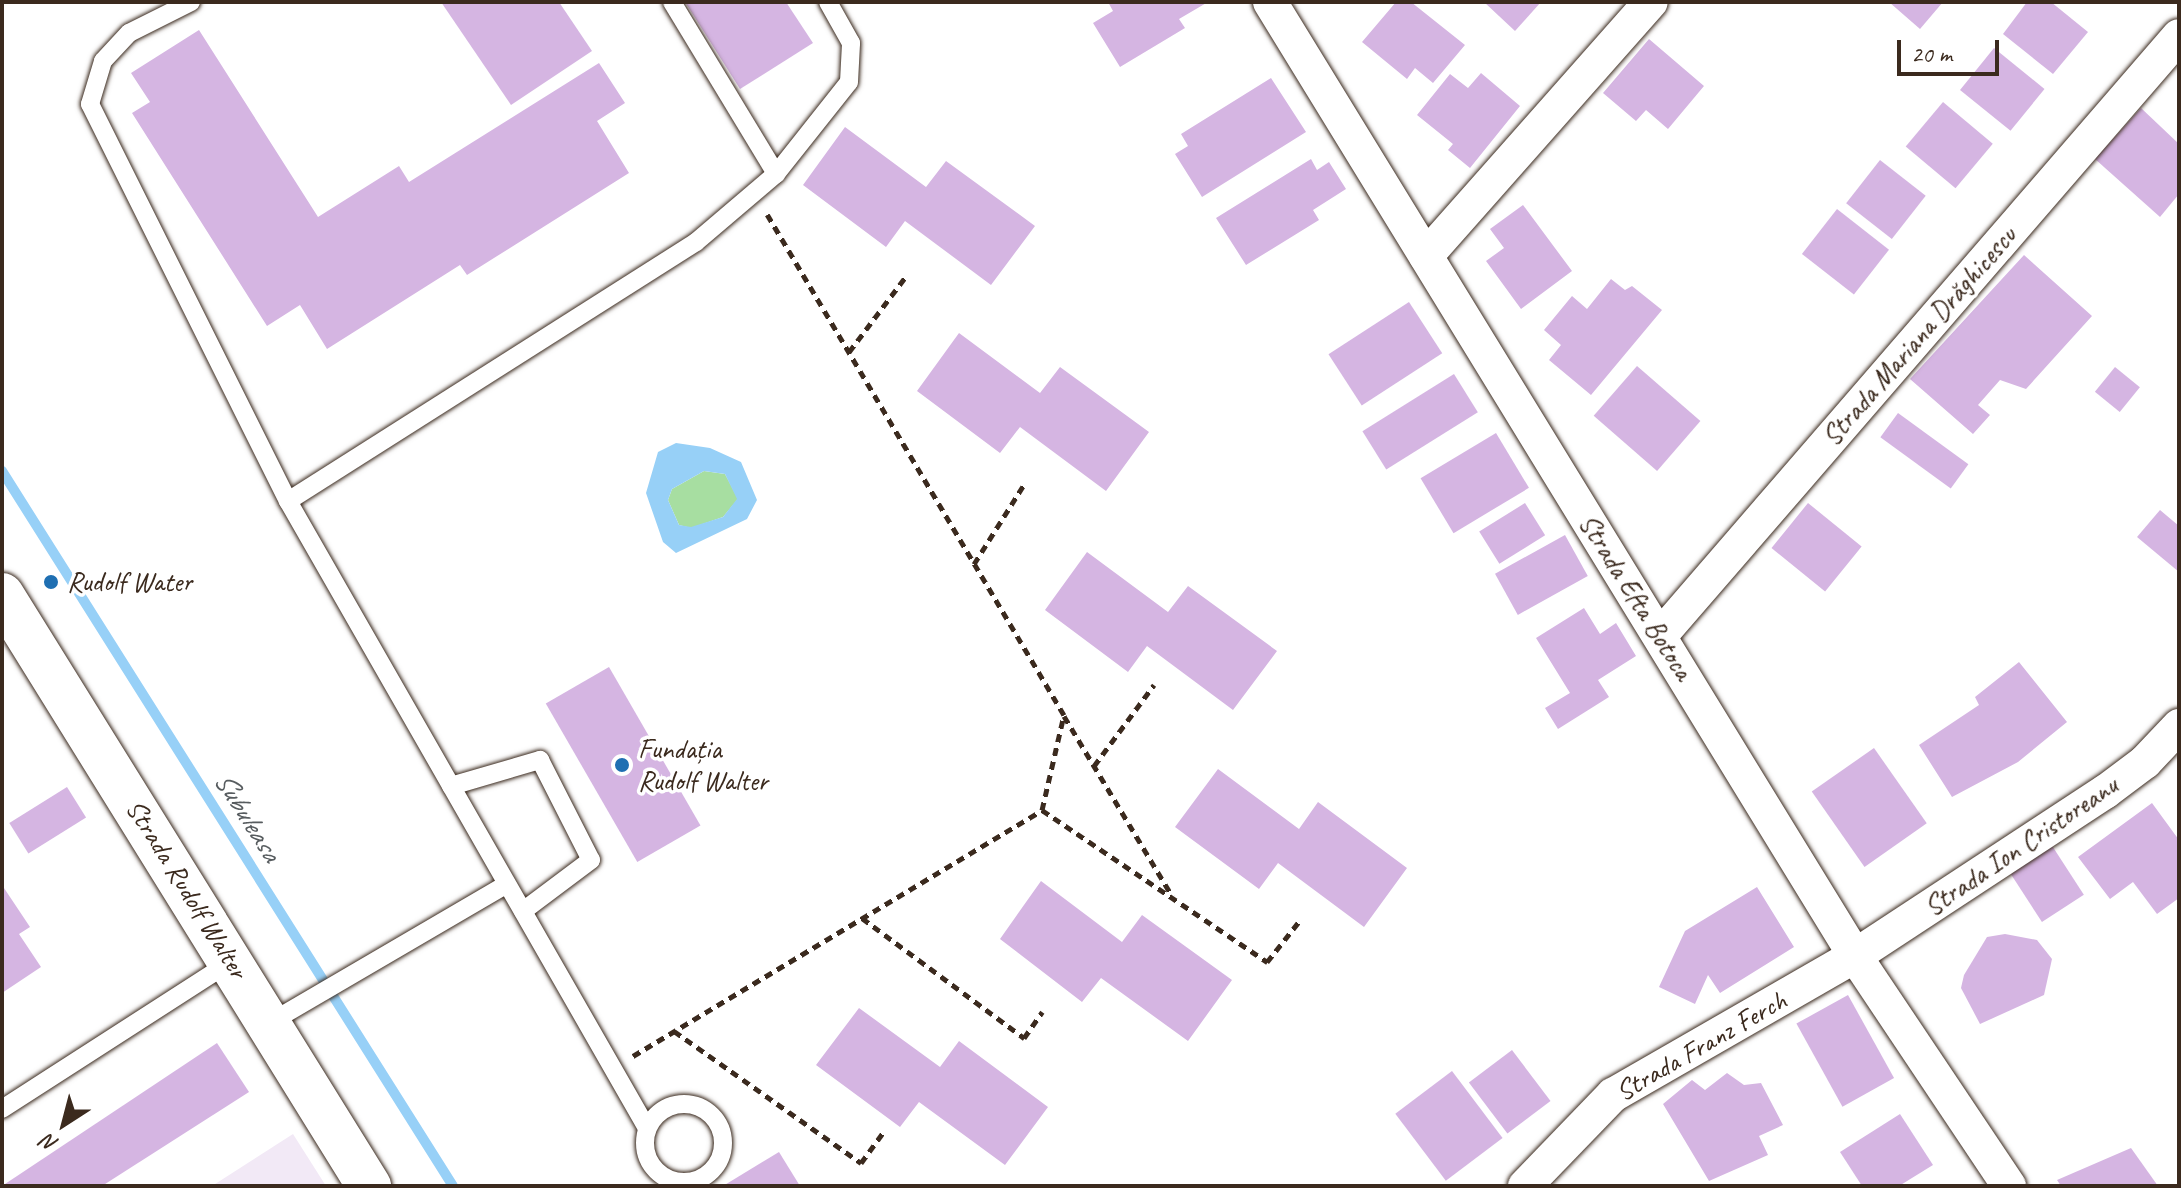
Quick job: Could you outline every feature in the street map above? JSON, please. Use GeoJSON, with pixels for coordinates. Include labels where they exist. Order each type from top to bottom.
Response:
{"type":"FeatureCollection","features":[{"type":"Feature","properties":{"kind":"street","name":"Strada Efta Botoca"},"geometry":{"type":"LineString","coordinates":[[1270,2],[1855,956],[2009,1186]]}},
{"type":"Feature","properties":{"kind":"street"},"geometry":{"type":"LineString","coordinates":[[1426,256],[1651,2]]}},
{"type":"Feature","properties":{"kind":"street","name":"Strada Mariana Drăghicescu"},"geometry":{"type":"LineString","coordinates":[[1660,636],[2179,36]]}},
{"type":"Feature","properties":{"kind":"street","name":"Strada Rudolf Walter"},"geometry":{"type":"LineString","coordinates":[[2,595],[232,961],[280,1017],[369,1186]]}},
{"type":"Feature","properties":{"kind":"street","name":"Strada Ion Cristoreanu"},"geometry":{"type":"LineString","coordinates":[[1855,956],[2105,792],[2145,762],[2179,726]]}},
{"type":"Feature","properties":{"kind":"street","name":"Strada Franz Ferch"},"geometry":{"type":"LineString","coordinates":[[1525,1186],[1613,1095],[1855,956]]}},
{"type":"Feature","properties":{"kind":"lane"},"geometry":{"type":"LineString","coordinates":[[191,2],[129,33],[103,61],[90,104],[288,501],[647,1128],[645,1147],[651,1165],[665,1178],[683,1183],[702,1178],[716,1166],[722,1139],[710,1114],[694,1105],[675,1105],[658,1113],[647,1128]]}},
{"type":"Feature","properties":{"kind":"lane"},"geometry":{"type":"LineString","coordinates":[[672,2],[776,174]]}},
{"type":"Feature","properties":{"kind":"lane"},"geometry":{"type":"LineString","coordinates":[[288,501],[696,242],[776,174],[849,82],[851,43],[828,2]]}},
{"type":"Feature","properties":{"kind":"lane"},"geometry":{"type":"LineString","coordinates":[[451,786],[540,760],[591,860],[523,911]]}},
{"type":"Feature","properties":{"kind":"lane"},"geometry":{"type":"LineString","coordinates":[[280,1017],[507,884]]}},
{"type":"Feature","properties":{"kind":"lane"},"geometry":{"type":"LineString","coordinates":[[2,1109],[232,961]]}},
{"type":"Feature","properties":{"kind":"path"},"geometry":{"type":"LineString","coordinates":[[755,192],[1173,898]]}},
{"type":"Feature","properties":{"kind":"path"},"geometry":{"type":"LineString","coordinates":[[849,352],[907,275]]}},
{"type":"Feature","properties":{"kind":"path"},"geometry":{"type":"LineString","coordinates":[[974,564],[1025,483]]}},
{"type":"Feature","properties":{"kind":"path"},"geometry":{"type":"LineString","coordinates":[[1094,766],[1154,685]]}},
{"type":"Feature","properties":{"kind":"path"},"geometry":{"type":"LineString","coordinates":[[613,1069],[1042,810],[1064,715]]}},
{"type":"Feature","properties":{"kind":"path"},"geometry":{"type":"LineString","coordinates":[[1042,810],[1267,962],[1301,919]]}},
{"type":"Feature","properties":{"kind":"path"},"geometry":{"type":"LineString","coordinates":[[862,918],[1024,1038],[1042,1012]]}},
{"type":"Feature","properties":{"kind":"path"},"geometry":{"type":"LineString","coordinates":[[674,1031],[861,1163],[883,1133]]}},
{"type":"Feature","properties":{"kind":"shaded area"},"geometry":{"type":"Polygon","coordinates":[[[293,1134],[326,1186],[212,1186],[293,1134]]]}},
{"type":"Feature","properties":{"kind":"green space"},"geometry":{"type":"Polygon","coordinates":[[[704,471],[725,474],[738,499],[723,517],[691,528],[679,525],[668,500],[672,489],[704,471]]]}},
{"type":"Feature","properties":{"kind":"water"},"geometry":{"type":"Polygon","coordinates":[[[676,443],[710,448],[741,462],[757,500],[747,519],[676,553],[663,542],[646,493],[658,452],[676,443]],[[704,471],[672,489],[668,500],[679,525],[691,527],[723,517],[737,499],[725,474],[704,471]]]}},
{"type":"Feature","properties":{"kind":"building"},"geometry":{"type":"Polygon","coordinates":[[[441,2],[559,2],[592,51],[511,105],[441,2]]]}},
{"type":"Feature","properties":{"kind":"building"},"geometry":{"type":"Polygon","coordinates":[[[685,2],[786,2],[813,43],[740,89],[685,2]]]}},
{"type":"Feature","properties":{"kind":"building"},"geometry":{"type":"Polygon","coordinates":[[[1108,2],[1208,2],[1179,19],[1185,28],[1120,67],[1093,23],[1113,11],[1108,2]]]}},
{"type":"Feature","properties":{"kind":"building"},"geometry":{"type":"Polygon","coordinates":[[[1396,2],[1411,2],[1465,45],[1433,83],[1415,68],[1407,79],[1362,42],[1396,2]]]}},
{"type":"Feature","properties":{"kind":"building"},"geometry":{"type":"Polygon","coordinates":[[[1484,2],[1541,2],[1515,31],[1484,2]]]}},
{"type":"Feature","properties":{"kind":"building"},"geometry":{"type":"Polygon","coordinates":[[[1889,2],[1943,2],[1920,29],[1889,2]]]}},
{"type":"Feature","properties":{"kind":"building"},"geometry":{"type":"Polygon","coordinates":[[[2027,2],[2051,2],[2088,32],[2053,74],[2003,34],[2027,2]]]}},
{"type":"Feature","properties":{"kind":"building"},"geometry":{"type":"Polygon","coordinates":[[[199,30],[318,217],[399,166],[409,182],[599,63],[625,103],[597,121],[629,173],[467,275],[460,265],[327,349],[300,305],[267,326],[132,113],[150,102],[131,73],[199,30]]]}},
{"type":"Feature","properties":{"kind":"building"},"geometry":{"type":"Polygon","coordinates":[[[1649,39],[1704,86],[1668,129],[1646,110],[1636,121],[1603,93],[1649,39]]]}},
{"type":"Feature","properties":{"kind":"building"},"geometry":{"type":"Polygon","coordinates":[[[1994,48],[2045,89],[2011,131],[1960,90],[1994,48]]]}},
{"type":"Feature","properties":{"kind":"building"},"geometry":{"type":"Polygon","coordinates":[[[1481,73],[1520,106],[1470,168],[1448,150],[1453,144],[1417,115],[1450,74],[1468,88],[1481,73]]]}},
{"type":"Feature","properties":{"kind":"building"},"geometry":{"type":"Polygon","coordinates":[[[1271,78],[1306,132],[1202,197],[1175,154],[1188,146],[1181,134],[1271,78]]]}},
{"type":"Feature","properties":{"kind":"building"},"geometry":{"type":"Polygon","coordinates":[[[1943,102],[1993,144],[1956,188],[1906,146],[1943,102]]]}},
{"type":"Feature","properties":{"kind":"building"},"geometry":{"type":"Polygon","coordinates":[[[2141,108],[2179,144],[2179,194],[2160,217],[2095,159],[2141,108]]]}},
{"type":"Feature","properties":{"kind":"building"},"geometry":{"type":"Polygon","coordinates":[[[845,127],[926,187],[946,161],[1035,226],[991,285],[905,221],[886,247],[803,185],[845,127]]]}},
{"type":"Feature","properties":{"kind":"building"},"geometry":{"type":"Polygon","coordinates":[[[1311,159],[1317,170],[1329,162],[1346,189],[1313,210],[1319,220],[1246,265],[1216,218],[1311,159]]]}},
{"type":"Feature","properties":{"kind":"building"},"geometry":{"type":"Polygon","coordinates":[[[1880,160],[1926,196],[1892,239],[1846,203],[1880,160]]]}},
{"type":"Feature","properties":{"kind":"building"},"geometry":{"type":"Polygon","coordinates":[[[1523,205],[1572,271],[1521,309],[1486,261],[1504,248],[1490,229],[1523,205]]]}},
{"type":"Feature","properties":{"kind":"building"},"geometry":{"type":"Polygon","coordinates":[[[1837,209],[1889,250],[1854,295],[1802,254],[1837,209]]]}},
{"type":"Feature","properties":{"kind":"building"},"geometry":{"type":"Polygon","coordinates":[[[2024,255],[2092,316],[2026,389],[2000,380],[1978,405],[1990,415],[1973,434],[1910,379],[2024,255]]]}},
{"type":"Feature","properties":{"kind":"building"},"geometry":{"type":"Polygon","coordinates":[[[1611,279],[1625,290],[1632,286],[1662,310],[1591,395],[1549,360],[1561,345],[1544,330],[1572,296],[1587,309],[1611,279]]]}},
{"type":"Feature","properties":{"kind":"building"},"geometry":{"type":"Polygon","coordinates":[[[1409,302],[1442,353],[1362,405],[1328,354],[1409,302]]]}},
{"type":"Feature","properties":{"kind":"building"},"geometry":{"type":"Polygon","coordinates":[[[959,333],[1040,393],[1060,367],[1149,432],[1106,491],[1020,427],[1000,453],[917,391],[959,333]]]}},
{"type":"Feature","properties":{"kind":"building"},"geometry":{"type":"Polygon","coordinates":[[[1637,366],[1700,421],[1657,471],[1594,416],[1637,366]]]}},
{"type":"Feature","properties":{"kind":"building"},"geometry":{"type":"Polygon","coordinates":[[[2115,367],[2140,387],[2120,412],[2095,392],[2115,367]]]}},
{"type":"Feature","properties":{"kind":"building"},"geometry":{"type":"Polygon","coordinates":[[[1454,374],[1478,412],[1386,469],[1362,431],[1454,374]]]}},
{"type":"Feature","properties":{"kind":"building"},"geometry":{"type":"Polygon","coordinates":[[[1898,413],[1968,464],[1951,488],[1880,437],[1898,413]]]}},
{"type":"Feature","properties":{"kind":"building"},"geometry":{"type":"Polygon","coordinates":[[[1496,433],[1529,488],[1454,533],[1421,478],[1496,433]]]}},
{"type":"Feature","properties":{"kind":"building"},"geometry":{"type":"Polygon","coordinates":[[[1525,503],[1545,535],[1499,564],[1479,532],[1525,503]]]}},
{"type":"Feature","properties":{"kind":"building"},"geometry":{"type":"Polygon","coordinates":[[[1808,503],[1862,546],[1825,591],[1771,548],[1808,503]]]}},
{"type":"Feature","properties":{"kind":"building"},"geometry":{"type":"Polygon","coordinates":[[[2160,510],[2179,526],[2179,572],[2137,537],[2160,510]]]}},
{"type":"Feature","properties":{"kind":"building"},"geometry":{"type":"Polygon","coordinates":[[[1565,535],[1588,576],[1518,615],[1495,574],[1565,535]]]}},
{"type":"Feature","properties":{"kind":"building"},"geometry":{"type":"Polygon","coordinates":[[[1087,552],[1168,612],[1188,586],[1277,651],[1233,710],[1147,646],[1128,672],[1045,610],[1087,552]]]}},
{"type":"Feature","properties":{"kind":"building"},"geometry":{"type":"Polygon","coordinates":[[[1584,608],[1600,634],[1616,623],[1636,656],[1598,680],[1609,697],[1558,729],[1545,708],[1570,693],[1536,638],[1584,608]]]}},
{"type":"Feature","properties":{"kind":"building"},"geometry":{"type":"Polygon","coordinates":[[[2019,662],[2067,722],[2018,762],[1952,797],[1919,745],[1979,705],[1975,697],[2019,662]]]}},
{"type":"Feature","properties":{"kind":"building","name":"Fundația Rudolf Walter"},"geometry":{"type":"Polygon","coordinates":[[[609,667],[701,825],[637,862],[546,704],[609,667]]]}},
{"type":"Feature","properties":{"kind":"building"},"geometry":{"type":"Polygon","coordinates":[[[1874,748],[1927,823],[1865,867],[1812,792],[1874,748]]]}},
{"type":"Feature","properties":{"kind":"building"},"geometry":{"type":"Polygon","coordinates":[[[1218,769],[1299,829],[1318,802],[1407,868],[1364,927],[1278,863],[1259,889],[1175,827],[1218,769]]]}},
{"type":"Feature","properties":{"kind":"building"},"geometry":{"type":"Polygon","coordinates":[[[67,787],[86,818],[28,854],[9,823],[67,787]]]}},
{"type":"Feature","properties":{"kind":"building"},"geometry":{"type":"Polygon","coordinates":[[[2152,803],[2179,840],[2179,898],[2157,914],[2133,882],[2110,899],[2078,857],[2152,803]]]}},
{"type":"Feature","properties":{"kind":"building"},"geometry":{"type":"Polygon","coordinates":[[[2049,841],[2084,895],[2042,922],[2007,868],[2049,841]]]}},
{"type":"Feature","properties":{"kind":"building"},"geometry":{"type":"Polygon","coordinates":[[[1041,881],[1122,942],[1142,915],[1232,980],[1188,1041],[1101,978],[1082,1002],[1000,939],[1041,881]]]}},
{"type":"Feature","properties":{"kind":"building"},"geometry":{"type":"Polygon","coordinates":[[[2,885],[30,927],[19,934],[41,967],[2,993],[2,885]]]}},
{"type":"Feature","properties":{"kind":"building"},"geometry":{"type":"Polygon","coordinates":[[[1757,887],[1794,947],[1720,993],[1708,975],[1695,1004],[1659,987],[1685,931],[1757,887]]]}},
{"type":"Feature","properties":{"kind":"building"},"geometry":{"type":"Polygon","coordinates":[[[2005,934],[2037,940],[2052,959],[2044,995],[1980,1024],[1961,988],[1964,975],[1987,937],[2005,934]]]}},
{"type":"Feature","properties":{"kind":"building"},"geometry":{"type":"Polygon","coordinates":[[[1848,995],[1894,1078],[1842,1107],[1796,1024],[1848,995]]]}},
{"type":"Feature","properties":{"kind":"building"},"geometry":{"type":"Polygon","coordinates":[[[859,1008],[940,1067],[959,1041],[1048,1107],[1005,1165],[919,1102],[900,1127],[816,1065],[859,1008]]]}},
{"type":"Feature","properties":{"kind":"building"},"geometry":{"type":"Polygon","coordinates":[[[217,1043],[249,1092],[102,1186],[2,1186],[217,1043]]]}},
{"type":"Feature","properties":{"kind":"building"},"geometry":{"type":"Polygon","coordinates":[[[1512,1050],[1551,1101],[1507,1134],[1469,1082],[1512,1050]]]}},
{"type":"Feature","properties":{"kind":"building"},"geometry":{"type":"Polygon","coordinates":[[[1452,1071],[1503,1138],[1446,1181],[1395,1114],[1452,1071]]]}},
{"type":"Feature","properties":{"kind":"building"},"geometry":{"type":"Polygon","coordinates":[[[1727,1073],[1744,1085],[1761,1083],[1783,1125],[1759,1136],[1768,1155],[1709,1181],[1663,1104],[1692,1080],[1705,1090],[1727,1073]]]}},
{"type":"Feature","properties":{"kind":"building"},"geometry":{"type":"Polygon","coordinates":[[[1900,1114],[1933,1165],[1899,1186],[1862,1186],[1840,1152],[1900,1114]]]}},
{"type":"Feature","properties":{"kind":"building"},"geometry":{"type":"Polygon","coordinates":[[[2131,1148],[2158,1186],[2061,1186],[2057,1180],[2131,1148]]]}},
{"type":"Feature","properties":{"kind":"building"},"geometry":{"type":"Polygon","coordinates":[[[779,1152],[800,1186],[723,1186],[779,1152]]]}},
{"type":"Feature","properties":{"kind":"waterway","name":"Subuleasa"},"geometry":{"type":"LineString","coordinates":[[2,471],[453,1186]]}},
{"type":"Feature","properties":{"kind":"place","name":"Rudolf Water"},"geometry":{"type":"Point","coordinates":[51,582]}},
{"type":"Feature","properties":{"kind":"place","name":"Fundația Rudolf Walter"},"geometry":{"type":"Point","coordinates":[622,765]}}]}
